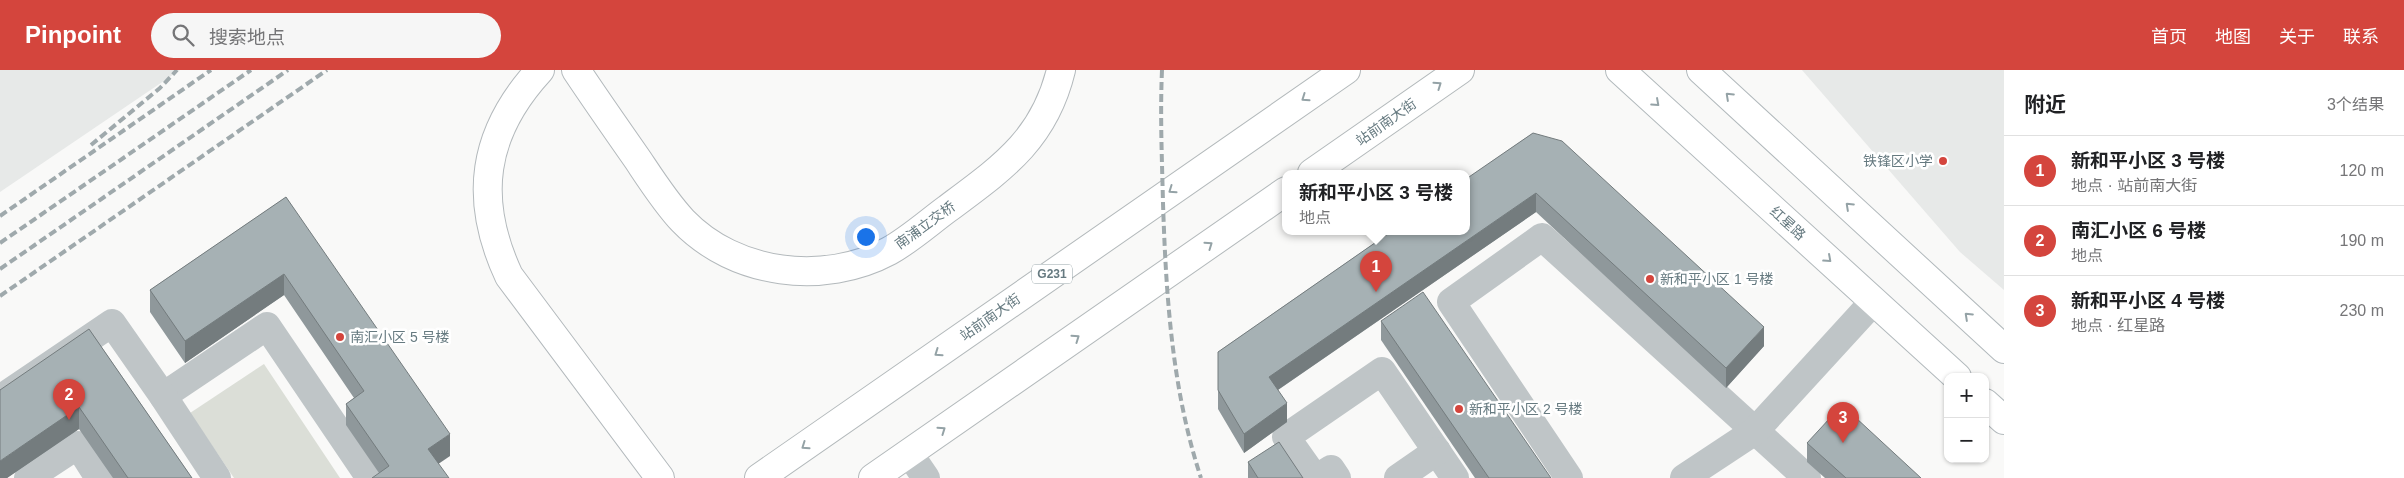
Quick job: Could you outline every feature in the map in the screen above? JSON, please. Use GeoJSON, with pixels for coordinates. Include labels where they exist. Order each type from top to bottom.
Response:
{"type":"FeatureCollection","features":[{"type":"Feature","properties":{"kind":"main road"},"geometry":{"type":"LineString","coordinates":[[540,70],[510,108],[499,131],[491,155],[487,179],[487,204],[491,229],[498,253],[509,276],[660,478]]}},
{"type":"Feature","properties":{"kind":"main road","name":"南浦立交桥"},"geometry":{"type":"LineString","coordinates":[[576,70],[666,200],[684,222],[705,240],[729,254],[755,264],[782,270],[810,272],[838,269],[865,262],[890,250],[994,174],[1016,155],[1040,125],[1056,91],[1061,70]]}},
{"type":"Feature","properties":{"kind":"main road","name":"站前南大街"},"geometry":{"type":"LineString","coordinates":[[759,478],[1346,70]]}},
{"type":"Feature","properties":{"kind":"main road","name":"站前南大街"},"geometry":{"type":"LineString","coordinates":[[1316,170],[1460,70]]}},
{"type":"Feature","properties":{"kind":"main road","name":"红星路"},"geometry":{"type":"LineString","coordinates":[[1620,70],[1953,373]]}},
{"type":"Feature","properties":{"kind":"main road"},"geometry":{"type":"LineString","coordinates":[[1701,70],[2004,349]]}},
{"type":"Feature","properties":{"kind":"main road"},"geometry":{"type":"LineString","coordinates":[[873,478],[1282,194]]}},
{"type":"Feature","properties":{"kind":"main road"},"geometry":{"type":"LineString","coordinates":[[1989,407],[2004,420]]}},
{"type":"Feature","properties":{"kind":"street"},"geometry":{"type":"LineString","coordinates":[[1568,478],[1450,302],[1542,237],[1806,478]]}},
{"type":"Feature","properties":{"kind":"street"},"geometry":{"type":"LineString","coordinates":[[1684,478],[1755,431],[1874,301]]}},
{"type":"Feature","properties":{"kind":"street"},"geometry":{"type":"LineString","coordinates":[[0,398],[112,323],[217,478]]}},
{"type":"Feature","properties":{"kind":"street"},"geometry":{"type":"LineString","coordinates":[[163,396],[267,326],[370,478]]}},
{"type":"Feature","properties":{"kind":"street"},"geometry":{"type":"LineString","coordinates":[[1337,478],[1331,469],[1316,478],[1286,437],[1382,371],[1455,478]]}},
{"type":"Feature","properties":{"kind":"street"},"geometry":{"type":"LineString","coordinates":[[1755,431],[1787,478]]}},
{"type":"Feature","properties":{"kind":"street"},"geometry":{"type":"LineString","coordinates":[[28,478],[78,445],[99,478]]}},
{"type":"Feature","properties":{"kind":"street"},"geometry":{"type":"LineString","coordinates":[[1398,478],[1437,451]]}},
{"type":"Feature","properties":{"kind":"street"},"geometry":{"type":"LineString","coordinates":[[909,453],[926,478]]}},
{"type":"Feature","properties":{"kind":"street"},"geometry":{"type":"LineString","coordinates":[[1342,478],[1353,471],[1358,478]]}},
{"type":"Feature","properties":{"kind":"shaded area"},"geometry":{"type":"Polygon","coordinates":[[[0,70],[180,70],[0,192],[0,70]]]}},
{"type":"Feature","properties":{"kind":"shaded area","name":"铁锋区小学"},"geometry":{"type":"Polygon","coordinates":[[[1802,70],[2004,70],[2004,290],[1960,252],[1802,70]]]}},
{"type":"Feature","properties":{"kind":"shaded area"},"geometry":{"type":"Polygon","coordinates":[[[264,364],[340,478],[234,478],[190,413],[264,364]]]}},
{"type":"Feature","properties":{"kind":"building"},"geometry":{"type":"Polygon","coordinates":[[[1533,133],[1562,141],[1764,327],[1726,368],[1536,193],[1269,377],[1287,403],[1244,434],[1218,390],[1218,352],[1386,235],[1470,235],[1470,176],[1533,133]]]}},
{"type":"Feature","properties":{"kind":"building","name":"南汇小区 5 号楼"},"geometry":{"type":"Polygon","coordinates":[[[286,197],[450,434],[428,449],[449,478],[372,478],[389,466],[346,404],[364,391],[284,274],[185,341],[150,290],[286,197]]]}},
{"type":"Feature","properties":{"kind":"building","name":"新和平小区 2 号楼"},"geometry":{"type":"Polygon","coordinates":[[[1423,292],[1551,478],[1489,478],[1381,321],[1423,292]]]}},
{"type":"Feature","properties":{"kind":"building"},"geometry":{"type":"Polygon","coordinates":[[[89,329],[192,478],[128,478],[79,407],[0,461],[0,390],[89,329]]]}},
{"type":"Feature","properties":{"kind":"building"},"geometry":{"type":"Polygon","coordinates":[[[1842,405],[1921,478],[1846,478],[1807,443],[1842,405]]]}},
{"type":"Feature","properties":{"kind":"building"},"geometry":{"type":"Polygon","coordinates":[[[1279,442],[1303,478],[1258,478],[1248,462],[1279,442]]]}},
{"type":"Feature","properties":{"kind":"railway"},"geometry":{"type":"LineString","coordinates":[[91,145],[160,88],[177,70]]}},
{"type":"Feature","properties":{"kind":"railway"},"geometry":{"type":"LineString","coordinates":[[0,216],[211,70]]}},
{"type":"Feature","properties":{"kind":"railway"},"geometry":{"type":"LineString","coordinates":[[0,243],[251,70]]}},
{"type":"Feature","properties":{"kind":"railway"},"geometry":{"type":"LineString","coordinates":[[0,269],[288,70]]}},
{"type":"Feature","properties":{"kind":"railway"},"geometry":{"type":"LineString","coordinates":[[0,296],[327,70]]}},
{"type":"Feature","properties":{"kind":"railway"},"geometry":{"type":"LineString","coordinates":[[1162,70],[1163,203],[1166,273],[1172,342],[1183,411],[1201,478]]}},
{"type":"Feature","properties":{"kind":"place","name":"铁锋区小学"},"geometry":{"type":"Point","coordinates":[1943,161]}},
{"type":"Feature","properties":{"kind":"place","name":"新和平小区 1 号楼"},"geometry":{"type":"Point","coordinates":[1650,279]}},
{"type":"Feature","properties":{"kind":"place","name":"新和平小区 3 号楼"},"geometry":{"type":"Point","coordinates":[1376,292]}},
{"type":"Feature","properties":{"kind":"place","name":"南汇小区 5 号楼"},"geometry":{"type":"Point","coordinates":[340,337]}},
{"type":"Feature","properties":{"kind":"place","name":"新和平小区 2 号楼"},"geometry":{"type":"Point","coordinates":[1459,409]}},
{"type":"Feature","properties":{"kind":"place","name":"南汇小区 6 号楼"},"geometry":{"type":"Point","coordinates":[69,420]}},
{"type":"Feature","properties":{"kind":"place","name":"新和平小区 4 号楼"},"geometry":{"type":"Point","coordinates":[1843,443]}}]}
